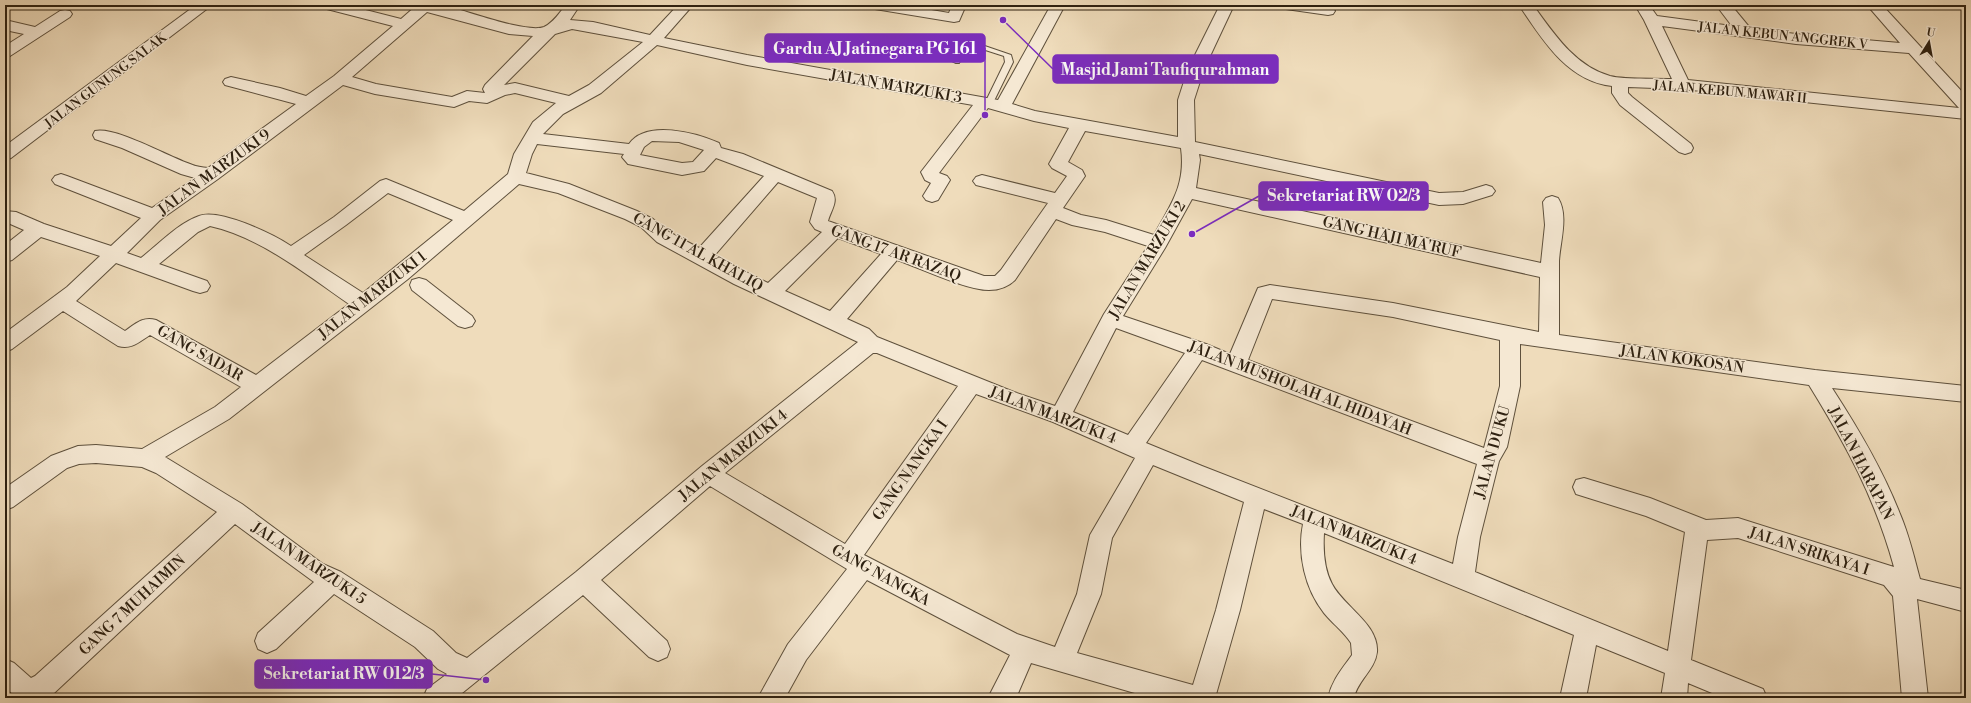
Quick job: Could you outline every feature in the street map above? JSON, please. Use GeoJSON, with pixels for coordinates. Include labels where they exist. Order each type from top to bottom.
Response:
{"type":"FeatureCollection","features":[{"type":"Feature","properties":{"kind":"street","name":"JALAN GUNUNG SALAK"},"geometry":{"type":"LineString","coordinates":[[5,154],[205,5]]}},
{"type":"Feature","properties":{"kind":"street"},"geometry":{"type":"LineString","coordinates":[[328,5],[405,24]]}},
{"type":"Feature","properties":{"kind":"street"},"geometry":{"type":"LineString","coordinates":[[500,91],[491,89],[564,18],[573,5]]}},
{"type":"Feature","properties":{"kind":"street"},"geometry":{"type":"LineString","coordinates":[[516,177],[523,154],[539,126],[548,116],[595,89],[653,41],[686,5]]}},
{"type":"Feature","properties":{"kind":"street"},"geometry":{"type":"LineString","coordinates":[[875,5],[954,18],[959,5]]}},
{"type":"Feature","properties":{"kind":"street"},"geometry":{"type":"LineString","coordinates":[[932,196],[940,180],[931,176],[930,172],[992,104],[1058,5]]}},
{"type":"Feature","properties":{"kind":"street","name":"JALAN MARZUKI 2"},"geometry":{"type":"LineString","coordinates":[[1060,416],[1111,319],[1159,243],[1187,192],[1191,160],[1188,145],[1186,100],[1196,69],[1227,5]]}},
{"type":"Feature","properties":{"kind":"street"},"geometry":{"type":"LineString","coordinates":[[1286,5],[1328,11]]}},
{"type":"Feature","properties":{"kind":"street","name":"JALAN KEBUN MAWAR II"},"geometry":{"type":"LineString","coordinates":[[1526,5],[1554,45],[1585,72],[1610,81],[1682,84],[1966,114]]}},
{"type":"Feature","properties":{"kind":"street"},"geometry":{"type":"LineString","coordinates":[[1642,5],[1652,20],[1682,84]]}},
{"type":"Feature","properties":{"kind":"street"},"geometry":{"type":"LineString","coordinates":[[1723,5],[1744,32]]}},
{"type":"Feature","properties":{"kind":"street"},"geometry":{"type":"LineString","coordinates":[[1874,5],[1966,106]]}},
{"type":"Feature","properties":{"kind":"street"},"geometry":{"type":"LineString","coordinates":[[425,6],[509,29],[548,32]]}},
{"type":"Feature","properties":{"kind":"street","name":"JALAN MARZUKI 9"},"geometry":{"type":"LineString","coordinates":[[5,344],[62,300],[154,216],[212,175],[340,79],[425,6]]}},
{"type":"Feature","properties":{"kind":"street"},"geometry":{"type":"LineString","coordinates":[[5,53],[65,14]]}},
{"type":"Feature","properties":{"kind":"street","name":"JALAN KEBUN ANGGREK V"},"geometry":{"type":"LineString","coordinates":[[1652,20],[1796,39],[1915,49]]}},
{"type":"Feature","properties":{"kind":"street","name":"JALAN MARZUKI 3"},"geometry":{"type":"LineString","coordinates":[[548,32],[560,26],[572,24],[747,60],[992,104],[1034,116],[1188,145],[1439,199],[1463,198],[1486,191]]}},
{"type":"Feature","properties":{"kind":"street"},"geometry":{"type":"LineString","coordinates":[[5,25],[37,32]]}},
{"type":"Feature","properties":{"kind":"street"},"geometry":{"type":"LineString","coordinates":[[340,79],[375,89],[454,102],[467,96],[487,98],[500,91],[515,88],[572,102]]}},
{"type":"Feature","properties":{"kind":"street"},"geometry":{"type":"LineString","coordinates":[[231,82],[280,93],[308,102]]}},
{"type":"Feature","properties":{"kind":"street"},"geometry":{"type":"LineString","coordinates":[[1620,82],[1620,93],[1626,101],[1685,148]]}},
{"type":"Feature","properties":{"kind":"street"},"geometry":{"type":"LineString","coordinates":[[1056,205],[1076,175],[1059,165],[1058,161],[1080,124]]}},
{"type":"Feature","properties":{"kind":"street"},"geometry":{"type":"LineString","coordinates":[[101,135],[128,144],[187,170],[212,175]]}},
{"type":"Feature","properties":{"kind":"street","name":"GANG 17 AR RAZAQ"},"geometry":{"type":"LineString","coordinates":[[634,150],[645,138],[662,135],[711,146],[713,151],[737,158],[826,195],[826,207],[819,222],[821,225],[975,281],[988,283],[1001,281],[1014,268],[1056,205]]}},
{"type":"Feature","properties":{"kind":"street"},"geometry":{"type":"LineString","coordinates":[[532,138],[634,150],[631,157],[634,160],[688,169],[700,166],[713,151]]}},
{"type":"Feature","properties":{"kind":"street"},"geometry":{"type":"LineString","coordinates":[[702,258],[775,174]]}},
{"type":"Feature","properties":{"kind":"street","name":"JALAN MARZUKI 1"},"geometry":{"type":"LineString","coordinates":[[145,458],[222,413],[363,303],[408,278],[466,219],[516,177]]}},
{"type":"Feature","properties":{"kind":"street","name":"GANG 11 AL KHALIQ"},"geometry":{"type":"LineString","coordinates":[[516,177],[563,188],[631,215],[647,223],[663,237],[741,279],[862,334],[868,339],[871,345]]}},
{"type":"Feature","properties":{"kind":"street"},"geometry":{"type":"LineString","coordinates":[[61,180],[154,216]]}},
{"type":"Feature","properties":{"kind":"street"},"geometry":{"type":"LineString","coordinates":[[982,181],[1056,205],[1078,221],[1106,226],[1159,243]]}},
{"type":"Feature","properties":{"kind":"street"},"geometry":{"type":"LineString","coordinates":[[290,256],[340,221],[386,185],[466,219]]}},
{"type":"Feature","properties":{"kind":"street","name":"GANG HAJI MA'RUF"},"geometry":{"type":"LineString","coordinates":[[1187,192],[1550,272]]}},
{"type":"Feature","properties":{"kind":"street"},"geometry":{"type":"LineString","coordinates":[[1236,365],[1264,296],[1270,292],[1393,310],[1510,335],[1549,341],[1550,259],[1554,225],[1552,202]]}},
{"type":"Feature","properties":{"kind":"street"},"geometry":{"type":"LineString","coordinates":[[7,216],[38,229],[113,254],[200,286]]}},
{"type":"Feature","properties":{"kind":"street"},"geometry":{"type":"LineString","coordinates":[[144,266],[179,238],[207,219],[241,230],[273,243],[290,256],[363,303]]}},
{"type":"Feature","properties":{"kind":"street"},"geometry":{"type":"LineString","coordinates":[[5,255],[38,229]]}},
{"type":"Feature","properties":{"kind":"street"},"geometry":{"type":"LineString","coordinates":[[770,293],[814,252],[834,230]]}},
{"type":"Feature","properties":{"kind":"street"},"geometry":{"type":"LineString","coordinates":[[833,321],[894,251]]}},
{"type":"Feature","properties":{"kind":"street"},"geometry":{"type":"LineString","coordinates":[[408,278],[465,321]]}},
{"type":"Feature","properties":{"kind":"street","name":"GANG SADAR"},"geometry":{"type":"LineString","coordinates":[[62,300],[125,341],[149,325],[257,386]]}},
{"type":"Feature","properties":{"kind":"street","name":"JALAN MUSHOLAH AL HIDAYAH"},"geometry":{"type":"LineString","coordinates":[[1111,319],[1199,349],[1236,365],[1489,459]]}},
{"type":"Feature","properties":{"kind":"street","name":"JALAN DUKU"},"geometry":{"type":"LineString","coordinates":[[1462,578],[1469,537],[1489,459],[1496,447],[1510,386],[1510,335]]}},
{"type":"Feature","properties":{"kind":"street","name":"JALAN KOKOSAN"},"geometry":{"type":"LineString","coordinates":[[1549,341],[1815,378]]}},
{"type":"Feature","properties":{"kind":"street","name":"JALAN MARZUKI 4"},"geometry":{"type":"LineString","coordinates":[[436,698],[584,580],[710,473],[864,348],[871,345],[879,345],[1007,398],[1060,416],[1194,473],[1315,519],[1462,578],[1754,698]]}},
{"type":"Feature","properties":{"kind":"street"},"geometry":{"type":"LineString","coordinates":[[1061,661],[1089,594],[1101,535],[1128,492],[1140,450],[1199,349]]}},
{"type":"Feature","properties":{"kind":"street"},"geometry":{"type":"LineString","coordinates":[[1815,378],[1966,394]]}},
{"type":"Feature","properties":{"kind":"street","name":"JALAN HARAPAN"},"geometry":{"type":"LineString","coordinates":[[1815,378],[1843,423],[1879,492],[1889,515],[1907,590],[1915,698]]}},
{"type":"Feature","properties":{"kind":"street","name":"GANG NANGKA I"},"geometry":{"type":"LineString","coordinates":[[771,698],[797,652],[972,383]]}},
{"type":"Feature","properties":{"kind":"street"},"geometry":{"type":"LineString","coordinates":[[5,500],[59,462],[78,456],[96,454],[145,458]]}},
{"type":"Feature","properties":{"kind":"street","name":"JALAN MARZUKI 5"},"geometry":{"type":"LineString","coordinates":[[145,458],[164,467],[234,511],[315,570],[424,639],[448,661],[470,672]]}},
{"type":"Feature","properties":{"kind":"street","name":"GANG NANGKA"},"geometry":{"type":"LineString","coordinates":[[710,473],[719,481],[855,562],[1009,643],[1136,689],[1195,698]]}},
{"type":"Feature","properties":{"kind":"street"},"geometry":{"type":"LineString","coordinates":[[1584,487],[1650,508],[1702,529],[1674,698]]}},
{"type":"Feature","properties":{"kind":"street"},"geometry":{"type":"LineString","coordinates":[[1202,698],[1228,610],[1256,496]]}},
{"type":"Feature","properties":{"kind":"street","name":"GANG 7 MUHAIMIN"},"geometry":{"type":"LineString","coordinates":[[16,683],[43,686],[148,588],[234,511]]}},
{"type":"Feature","properties":{"kind":"street"},"geometry":{"type":"LineString","coordinates":[[1315,519],[1311,534],[1312,557],[1319,582],[1334,607],[1356,630],[1364,644],[1364,661],[1343,686],[1341,698]]}},
{"type":"Feature","properties":{"kind":"street","name":"JALAN SRIKAYA I"},"geometry":{"type":"LineString","coordinates":[[1702,529],[1738,528],[1892,577],[1907,590]]}},
{"type":"Feature","properties":{"kind":"street"},"geometry":{"type":"LineString","coordinates":[[267,642],[333,580]]}},
{"type":"Feature","properties":{"kind":"street"},"geometry":{"type":"LineString","coordinates":[[584,580],[658,648]]}},
{"type":"Feature","properties":{"kind":"street"},"geometry":{"type":"LineString","coordinates":[[1907,590],[1966,601]]}},
{"type":"Feature","properties":{"kind":"street"},"geometry":{"type":"LineString","coordinates":[[1573,698],[1587,629]]}},
{"type":"Feature","properties":{"kind":"street"},"geometry":{"type":"LineString","coordinates":[[1001,698],[1008,688],[1025,649]]}},
{"type":"Feature","properties":{"kind":"lane"},"geometry":{"type":"LineString","coordinates":[[956,61],[964,47],[973,44],[1007,55],[1009,62],[992,104]]}},
{"type":"Feature","properties":{"kind":"place","name":"Masjid Jami Taufiqurahman"},"geometry":{"type":"Point","coordinates":[1003,20]}},
{"type":"Feature","properties":{"kind":"place","name":"Gardu AJ Jatinegara PG 161"},"geometry":{"type":"Point","coordinates":[985,115]}},
{"type":"Feature","properties":{"kind":"place","name":"Sekretariat RW 02/3"},"geometry":{"type":"Point","coordinates":[1192,234]}},
{"type":"Feature","properties":{"kind":"place","name":"Sekretariat RW 012/3"},"geometry":{"type":"Point","coordinates":[486,680]}}]}
